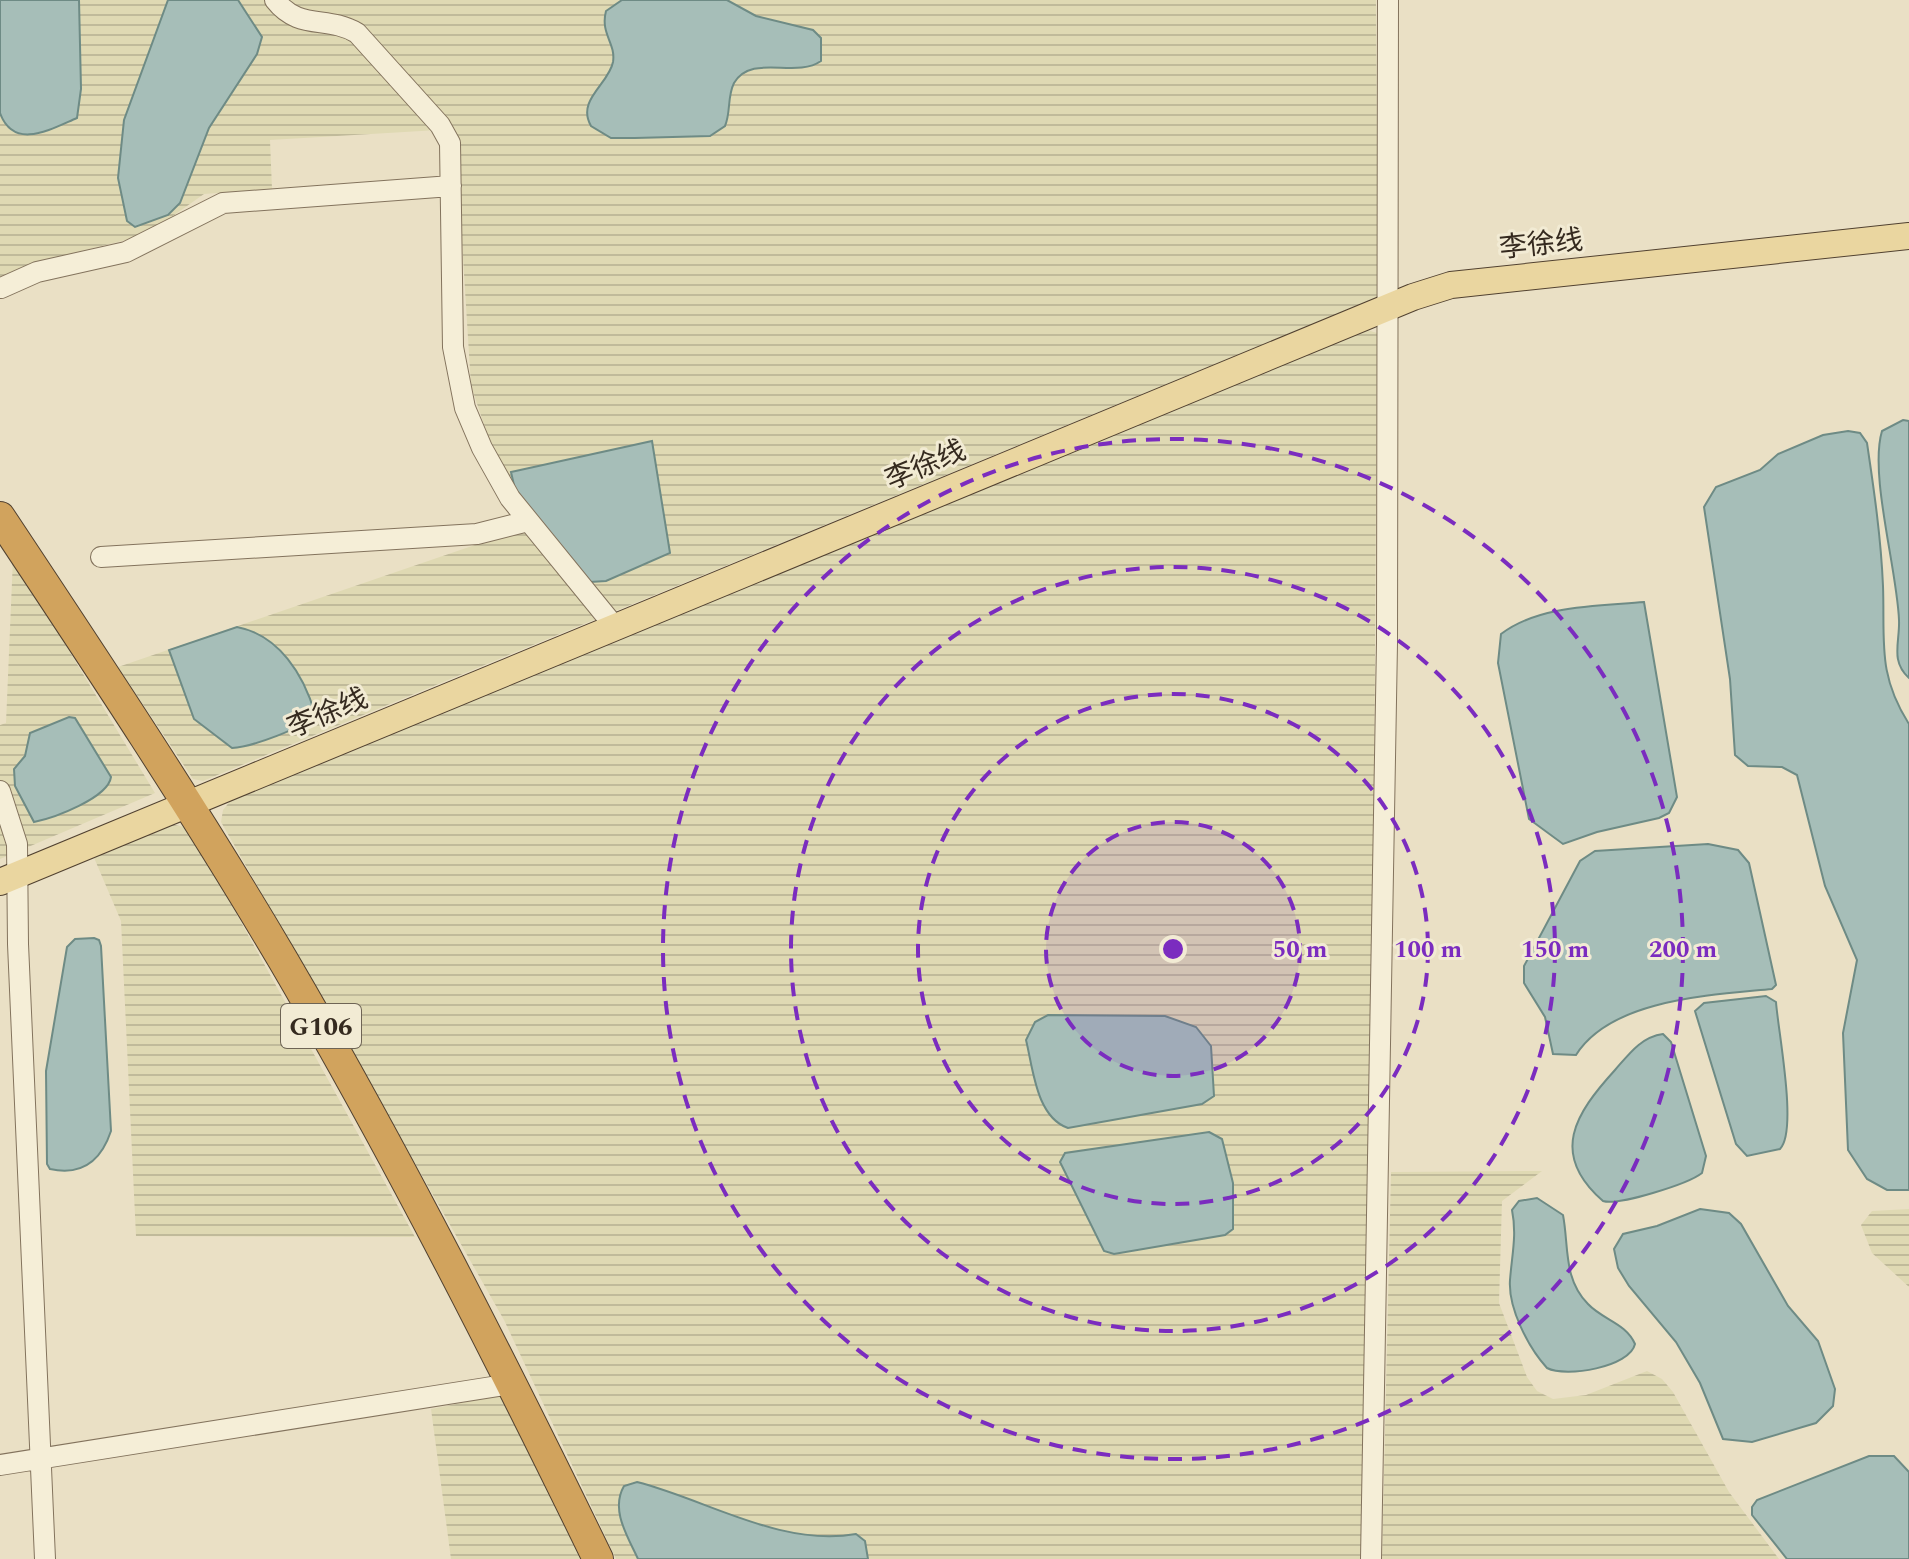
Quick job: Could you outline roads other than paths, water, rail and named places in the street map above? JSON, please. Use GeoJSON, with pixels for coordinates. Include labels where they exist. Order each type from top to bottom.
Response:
{"type":"FeatureCollection","features":[{"type":"Feature","properties":{"kind":"highway","name":"G106"},"geometry":{"type":"LineString","coordinates":[[0,517],[188,804],[348,1073],[511,1384],[598,1559]]}},
{"type":"Feature","properties":{"kind":"main road","name":"李徐线"},"geometry":{"type":"LineString","coordinates":[[10,878],[1386,307],[1451,285],[1909,236]]}},
{"type":"Feature","properties":{"kind":"street"},"geometry":{"type":"LineString","coordinates":[[275,0],[292,17],[343,27],[357,33],[440,125],[450,143],[453,347],[460,390],[493,470],[528,521],[615,627]]}},
{"type":"Feature","properties":{"kind":"street"},"geometry":{"type":"LineString","coordinates":[[1371,1559],[1387,643],[1388,0]]}},
{"type":"Feature","properties":{"kind":"street"},"geometry":{"type":"LineString","coordinates":[[1,288],[37,272],[126,252],[223,203],[451,186]]}},
{"type":"Feature","properties":{"kind":"street"},"geometry":{"type":"LineString","coordinates":[[101,557],[477,534],[528,521]]}},
{"type":"Feature","properties":{"kind":"street"},"geometry":{"type":"LineString","coordinates":[[0,791],[17,844],[10,878],[18,944],[45,1559]]}},
{"type":"Feature","properties":{"kind":"street"},"geometry":{"type":"LineString","coordinates":[[0,1465],[511,1384]]}},
{"type":"Feature","properties":{"kind":"water"},"geometry":{"type":"Polygon","coordinates":[[[0,0],[79,0],[81,89],[77,118],[34,134],[14,131],[6,125],[0,113],[0,0]]]}},
{"type":"Feature","properties":{"kind":"water"},"geometry":{"type":"Polygon","coordinates":[[[168,0],[238,0],[262,37],[257,54],[209,128],[180,203],[168,215],[135,227],[127,221],[118,178],[124,120],[168,0]]]}},
{"type":"Feature","properties":{"kind":"water"},"geometry":{"type":"Polygon","coordinates":[[[622,0],[727,0],[756,16],[813,30],[821,38],[821,61],[799,68],[752,69],[742,74],[732,88],[725,126],[710,136],[611,138],[591,126],[587,117],[590,100],[613,62],[605,26],[606,11],[622,0]]]}},
{"type":"Feature","properties":{"kind":"water"},"geometry":{"type":"Polygon","coordinates":[[[1903,420],[1909,421],[1909,678],[1898,658],[1897,599],[1879,472],[1882,431],[1903,420]]]}},
{"type":"Feature","properties":{"kind":"water"},"geometry":{"type":"Polygon","coordinates":[[[1848,431],[1860,433],[1867,443],[1881,550],[1887,673],[1909,724],[1909,1190],[1887,1190],[1867,1179],[1848,1150],[1843,1033],[1857,960],[1825,886],[1797,775],[1782,767],[1748,766],[1735,755],[1730,679],[1704,507],[1716,487],[1760,470],[1778,454],[1823,435],[1848,431]]]}},
{"type":"Feature","properties":{"kind":"water"},"geometry":{"type":"Polygon","coordinates":[[[652,441],[670,553],[606,581],[590,582],[516,494],[511,472],[652,441]]]}},
{"type":"Feature","properties":{"kind":"water"},"geometry":{"type":"Polygon","coordinates":[[[1644,602],[1677,797],[1669,813],[1659,818],[1597,832],[1563,844],[1529,819],[1498,663],[1501,634],[1516,624],[1551,612],[1644,602]]]}},
{"type":"Feature","properties":{"kind":"water"},"geometry":{"type":"Polygon","coordinates":[[[237,627],[265,638],[288,659],[304,685],[315,714],[277,736],[232,748],[194,719],[169,650],[237,627]]]}},
{"type":"Feature","properties":{"kind":"water"},"geometry":{"type":"Polygon","coordinates":[[[69,717],[75,718],[111,777],[108,785],[91,799],[66,812],[34,822],[15,786],[14,769],[25,756],[30,733],[69,717]]]}},
{"type":"Feature","properties":{"kind":"water"},"geometry":{"type":"Polygon","coordinates":[[[1708,844],[1738,850],[1749,863],[1776,985],[1772,989],[1693,998],[1638,1011],[1592,1036],[1576,1055],[1553,1054],[1545,1017],[1524,983],[1524,966],[1580,861],[1595,851],[1708,844]]]}},
{"type":"Feature","properties":{"kind":"water"},"geometry":{"type":"Polygon","coordinates":[[[75,939],[99,940],[101,946],[111,1131],[102,1151],[89,1164],[61,1171],[50,1169],[47,1164],[46,1071],[67,947],[75,939]]]}},
{"type":"Feature","properties":{"kind":"water"},"geometry":{"type":"Polygon","coordinates":[[[1766,996],[1776,1002],[1786,1080],[1787,1123],[1780,1149],[1747,1156],[1736,1144],[1695,1011],[1704,1003],[1766,996]]]}},
{"type":"Feature","properties":{"kind":"water"},"geometry":{"type":"Polygon","coordinates":[[[1048,1015],[1165,1016],[1196,1027],[1211,1046],[1214,1096],[1202,1104],[1068,1128],[1057,1122],[1042,1103],[1026,1040],[1035,1022],[1048,1015]]]}},
{"type":"Feature","properties":{"kind":"water"},"geometry":{"type":"Polygon","coordinates":[[[1663,1034],[1671,1042],[1706,1156],[1702,1173],[1653,1193],[1603,1201],[1586,1184],[1576,1167],[1573,1150],[1579,1118],[1601,1086],[1631,1052],[1642,1042],[1663,1034]]]}},
{"type":"Feature","properties":{"kind":"water"},"geometry":{"type":"Polygon","coordinates":[[[1209,1132],[1222,1139],[1233,1183],[1233,1229],[1225,1235],[1114,1254],[1104,1251],[1060,1162],[1065,1153],[1209,1132]]]}},
{"type":"Feature","properties":{"kind":"water"},"geometry":{"type":"Polygon","coordinates":[[[1537,1198],[1563,1215],[1568,1262],[1580,1294],[1594,1309],[1626,1331],[1635,1344],[1622,1359],[1582,1371],[1556,1371],[1547,1368],[1526,1338],[1510,1291],[1514,1236],[1512,1210],[1519,1201],[1537,1198]]]}},
{"type":"Feature","properties":{"kind":"water"},"geometry":{"type":"Polygon","coordinates":[[[1700,1209],[1729,1213],[1741,1224],[1788,1306],[1818,1341],[1835,1389],[1833,1406],[1816,1423],[1752,1442],[1723,1439],[1700,1383],[1676,1342],[1629,1286],[1618,1268],[1614,1249],[1623,1234],[1657,1226],[1700,1209]]]}},
{"type":"Feature","properties":{"kind":"water"},"geometry":{"type":"Polygon","coordinates":[[[1869,1456],[1894,1456],[1909,1472],[1909,1559],[1787,1559],[1752,1515],[1752,1507],[1757,1500],[1869,1456]]]}},
{"type":"Feature","properties":{"kind":"water"},"geometry":{"type":"Polygon","coordinates":[[[637,1482],[772,1528],[828,1536],[856,1534],[865,1541],[868,1559],[638,1559],[625,1533],[619,1504],[624,1486],[637,1482]]]}}]}
